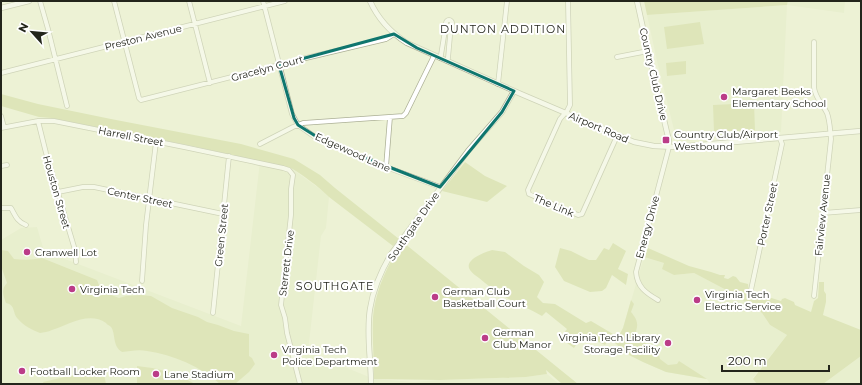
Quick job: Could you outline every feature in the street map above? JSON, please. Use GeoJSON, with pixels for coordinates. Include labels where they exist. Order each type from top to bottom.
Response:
{"type":"FeatureCollection","features":[{"type":"Feature","properties":{"kind":"street"},"geometry":{"type":"LineString","coordinates":[[1,8],[29,1]]}},
{"type":"Feature","properties":{"kind":"street"},"geometry":{"type":"LineString","coordinates":[[40,1],[67,106]]}},
{"type":"Feature","properties":{"kind":"street"},"geometry":{"type":"LineString","coordinates":[[114,1],[125,42]]}},
{"type":"Feature","properties":{"kind":"street"},"geometry":{"type":"LineString","coordinates":[[189,1],[210,83]]}},
{"type":"Feature","properties":{"kind":"street"},"geometry":{"type":"LineString","coordinates":[[263,1],[292,114],[298,125]]}},
{"type":"Feature","properties":{"kind":"street","name":"Preston Avenue"},"geometry":{"type":"LineString","coordinates":[[1,73],[285,1]]}},
{"type":"Feature","properties":{"kind":"street","name":"Airport Road"},"geometry":{"type":"LineString","coordinates":[[370,1],[387,28],[407,43],[617,136],[644,145],[669,147],[861,131]]}},
{"type":"Feature","properties":{"kind":"street"},"geometry":{"type":"LineString","coordinates":[[498,84],[507,1]]}},
{"type":"Feature","properties":{"kind":"street"},"geometry":{"type":"LineString","coordinates":[[565,113],[570,105],[568,1]]}},
{"type":"Feature","properties":{"kind":"street","name":"Country Club Drive"},"geometry":{"type":"LineString","coordinates":[[637,1],[670,141],[669,147]]}},
{"type":"Feature","properties":{"kind":"street"},"geometry":{"type":"LineString","coordinates":[[440,58],[446,24],[449,20],[452,22],[452,30],[447,61]]}},
{"type":"Feature","properties":{"kind":"street","name":"Gracelyn Court"},"geometry":{"type":"LineString","coordinates":[[125,42],[139,98],[140,100],[143,100],[386,39],[394,34]]}},
{"type":"Feature","properties":{"kind":"street","name":"Fairview Avenue"},"geometry":{"type":"LineString","coordinates":[[814,42],[814,92],[827,113],[831,139],[814,296]]}},
{"type":"Feature","properties":{"kind":"street"},"geometry":{"type":"LineString","coordinates":[[617,57],[648,51]]}},
{"type":"Feature","properties":{"kind":"street"},"geometry":{"type":"LineString","coordinates":[[260,144],[303,123],[403,116],[406,113],[434,56]]}},
{"type":"Feature","properties":{"kind":"street","name":"Southgate Drive"},"geometry":{"type":"LineString","coordinates":[[371,382],[369,320],[371,303],[383,268],[391,254],[440,187],[478,138],[502,112],[514,91]]}},
{"type":"Feature","properties":{"kind":"street","name":"The Link"},"geometry":{"type":"LineString","coordinates":[[565,113],[560,119],[528,190],[530,194],[581,215],[617,136]]}},
{"type":"Feature","properties":{"kind":"street"},"geometry":{"type":"LineString","coordinates":[[1,116],[2,128]]}},
{"type":"Feature","properties":{"kind":"street"},"geometry":{"type":"LineString","coordinates":[[386,167],[390,117]]}},
{"type":"Feature","properties":{"kind":"street","name":"Harrell Street"},"geometry":{"type":"LineString","coordinates":[[2,128],[38,121],[54,121],[260,163]]}},
{"type":"Feature","properties":{"kind":"street","name":"Houston Street"},"geometry":{"type":"LineString","coordinates":[[38,121],[75,250],[76,262]]}},
{"type":"Feature","properties":{"kind":"street","name":"Edgewood Lane"},"geometry":{"type":"LineString","coordinates":[[298,125],[325,142],[440,187]]}},
{"type":"Feature","properties":{"kind":"street","name":"Porter Street"},"geometry":{"type":"LineString","coordinates":[[751,290],[782,144],[780,138]]}},
{"type":"Feature","properties":{"kind":"street"},"geometry":{"type":"LineString","coordinates":[[142,281],[142,268],[156,142]]}},
{"type":"Feature","properties":{"kind":"street","name":"Energy Drive"},"geometry":{"type":"LineString","coordinates":[[658,300],[644,291],[640,286],[636,272],[669,147]]}},
{"type":"Feature","properties":{"kind":"street","name":"Green Street"},"geometry":{"type":"LineString","coordinates":[[213,313],[229,156]]}},
{"type":"Feature","properties":{"kind":"street","name":"Sterrett Drive"},"geometry":{"type":"LineString","coordinates":[[260,163],[289,170],[293,175],[291,189],[291,215],[281,305],[300,384]]}},
{"type":"Feature","properties":{"kind":"street"},"geometry":{"type":"LineString","coordinates":[[1,166],[7,165]]}},
{"type":"Feature","properties":{"kind":"street","name":"Center Street"},"geometry":{"type":"LineString","coordinates":[[58,192],[90,187],[223,214]]}},
{"type":"Feature","properties":{"kind":"street"},"geometry":{"type":"LineString","coordinates":[[1,208],[11,208],[17,219],[26,225]]}},
{"type":"Feature","properties":{"kind":"street"},"geometry":{"type":"LineString","coordinates":[[823,213],[861,210]]}},
{"type":"Feature","properties":{"kind":"highlighted area"},"geometry":{"type":"Polygon","coordinates":[[[394,34],[417,48],[514,91],[502,112],[440,187],[325,142],[298,125],[294,118],[279,65],[394,34]]]}},
{"type":"Feature","properties":{"kind":"shaded area"},"geometry":{"type":"Polygon","coordinates":[[[788,1],[845,1],[844,13],[787,5],[788,1]]]}},
{"type":"Feature","properties":{"kind":"shaded area","name":"Margaret Beeks Elementary School"},"geometry":{"type":"Polygon","coordinates":[[[787,5],[781,132],[677,142],[647,15],[787,5]]]}},
{"type":"Feature","properties":{"kind":"shaded area","name":"Virginia Tech"},"geometry":{"type":"Polygon","coordinates":[[[260,161],[291,168],[329,197],[326,228],[321,236],[308,352],[374,379],[414,382],[526,377],[547,374],[559,384],[1,384],[1,240],[21,228],[37,227],[44,251],[241,326],[260,161]]]}},
{"type":"Feature","properties":{"kind":"shaded area"},"geometry":{"type":"Polygon","coordinates":[[[644,257],[664,263],[674,275],[694,273],[732,293],[762,313],[770,325],[787,335],[753,378],[757,384],[710,384],[707,379],[666,372],[627,354],[615,343],[623,328],[644,257]]]}},
{"type":"Feature","properties":{"kind":"shaded area"},"geometry":{"type":"Polygon","coordinates":[[[861,356],[861,384],[823,384],[861,356]]]}},
{"type":"Feature","properties":{"kind":"green space"},"geometry":{"type":"Polygon","coordinates":[[[644,1],[788,1],[787,5],[647,15],[644,1]]]}},
{"type":"Feature","properties":{"kind":"green space"},"geometry":{"type":"Polygon","coordinates":[[[700,22],[704,44],[667,49],[664,27],[700,22]]]}},
{"type":"Feature","properties":{"kind":"green space"},"geometry":{"type":"Polygon","coordinates":[[[686,61],[686,74],[667,76],[666,63],[686,61]]]}},
{"type":"Feature","properties":{"kind":"green space"},"geometry":{"type":"Polygon","coordinates":[[[1,94],[38,104],[241,144],[294,159],[320,175],[399,239],[393,246],[329,197],[311,181],[291,168],[192,146],[51,118],[39,117],[1,106],[1,94]]]}},
{"type":"Feature","properties":{"kind":"green space"},"geometry":{"type":"Polygon","coordinates":[[[754,103],[755,130],[714,132],[713,105],[754,103]]]}},
{"type":"Feature","properties":{"kind":"green space"},"geometry":{"type":"Polygon","coordinates":[[[465,162],[485,176],[507,186],[487,202],[442,191],[465,162]]]}},
{"type":"Feature","properties":{"kind":"green space"},"geometry":{"type":"Polygon","coordinates":[[[404,243],[578,384],[562,384],[546,370],[547,374],[526,377],[440,380],[374,379],[373,317],[376,297],[383,277],[398,250],[404,243]]]}},
{"type":"Feature","properties":{"kind":"green space"},"geometry":{"type":"Polygon","coordinates":[[[613,243],[626,251],[618,269],[628,274],[626,285],[612,275],[606,288],[602,291],[590,292],[564,281],[555,267],[560,248],[571,251],[589,260],[596,260],[604,248],[609,250],[613,243]]]}},
{"type":"Feature","properties":{"kind":"green space"},"geometry":{"type":"Polygon","coordinates":[[[648,248],[689,266],[720,275],[725,275],[724,278],[728,279],[733,276],[736,277],[740,282],[748,284],[749,291],[781,301],[785,298],[794,302],[795,305],[811,312],[814,301],[818,298],[819,282],[824,282],[826,302],[823,315],[861,330],[861,356],[823,384],[757,384],[753,379],[787,335],[770,325],[762,313],[732,293],[694,273],[674,275],[662,269],[664,263],[644,257],[648,248]]]}},
{"type":"Feature","properties":{"kind":"green space"},"geometry":{"type":"Polygon","coordinates":[[[1,250],[8,251],[14,259],[28,260],[42,258],[97,280],[102,290],[119,298],[141,295],[151,296],[172,308],[198,317],[207,322],[234,331],[249,334],[249,356],[255,364],[249,372],[235,384],[220,384],[204,372],[186,362],[167,355],[144,350],[122,352],[115,343],[111,327],[106,323],[93,318],[79,320],[40,333],[34,331],[25,326],[16,317],[13,307],[6,303],[3,292],[7,283],[1,266],[1,250]]]}},
{"type":"Feature","properties":{"kind":"green space"},"geometry":{"type":"Polygon","coordinates":[[[492,250],[505,252],[539,275],[544,282],[537,297],[543,303],[555,304],[586,323],[591,321],[613,334],[605,345],[583,334],[574,348],[560,338],[567,329],[546,312],[542,316],[513,302],[494,290],[474,274],[470,270],[469,266],[472,260],[492,250]]]}},
{"type":"Feature","properties":{"kind":"green space"},"geometry":{"type":"Polygon","coordinates":[[[631,300],[634,304],[631,312],[636,321],[636,331],[639,337],[651,348],[657,348],[660,359],[668,365],[677,364],[679,361],[707,379],[666,372],[627,354],[615,343],[623,328],[631,300]]]}},
{"type":"Feature","properties":{"kind":"green space","name":"Lane Stadium"},"geometry":{"type":"Polygon","coordinates":[[[137,366],[167,372],[195,384],[137,384],[137,366]]]}},
{"type":"Feature","properties":{"kind":"green space"},"geometry":{"type":"Polygon","coordinates":[[[103,368],[106,384],[44,384],[43,382],[103,368]]]}},
{"type":"Feature","properties":{"kind":"place","name":"Margaret Beeks Elementary School"},"geometry":{"type":"Point","coordinates":[724,97]}},
{"type":"Feature","properties":{"kind":"place","name":"Country Club/Airport Westbound"},"geometry":{"type":"Point","coordinates":[666,140]}},
{"type":"Feature","properties":{"kind":"place","name":"Cranwell Lot"},"geometry":{"type":"Point","coordinates":[27,252]}},
{"type":"Feature","properties":{"kind":"place","name":"Virginia Tech"},"geometry":{"type":"Point","coordinates":[72,289]}},
{"type":"Feature","properties":{"kind":"place","name":"German Club Basketball Court"},"geometry":{"type":"Point","coordinates":[435,297]}},
{"type":"Feature","properties":{"kind":"place","name":"Virginia Tech Electric Service"},"geometry":{"type":"Point","coordinates":[697,300]}},
{"type":"Feature","properties":{"kind":"place","name":"German Club Manor"},"geometry":{"type":"Point","coordinates":[485,338]}},
{"type":"Feature","properties":{"kind":"place","name":"Virginia Tech Library Storage Facility"},"geometry":{"type":"Point","coordinates":[668,343]}},
{"type":"Feature","properties":{"kind":"place","name":"Virginia Tech Police Department"},"geometry":{"type":"Point","coordinates":[274,355]}},
{"type":"Feature","properties":{"kind":"place","name":"Football Locker Room"},"geometry":{"type":"Point","coordinates":[22,371]}},
{"type":"Feature","properties":{"kind":"place","name":"Lane Stadium"},"geometry":{"type":"Point","coordinates":[156,374]}},
{"type":"Feature","properties":{"kind":"district","name":"DUNTON ADDITION"},"geometry":{"type":"Point","coordinates":[503,29]}},
{"type":"Feature","properties":{"kind":"district","name":"SOUTHGATE"},"geometry":{"type":"Point","coordinates":[335,286]}}]}
